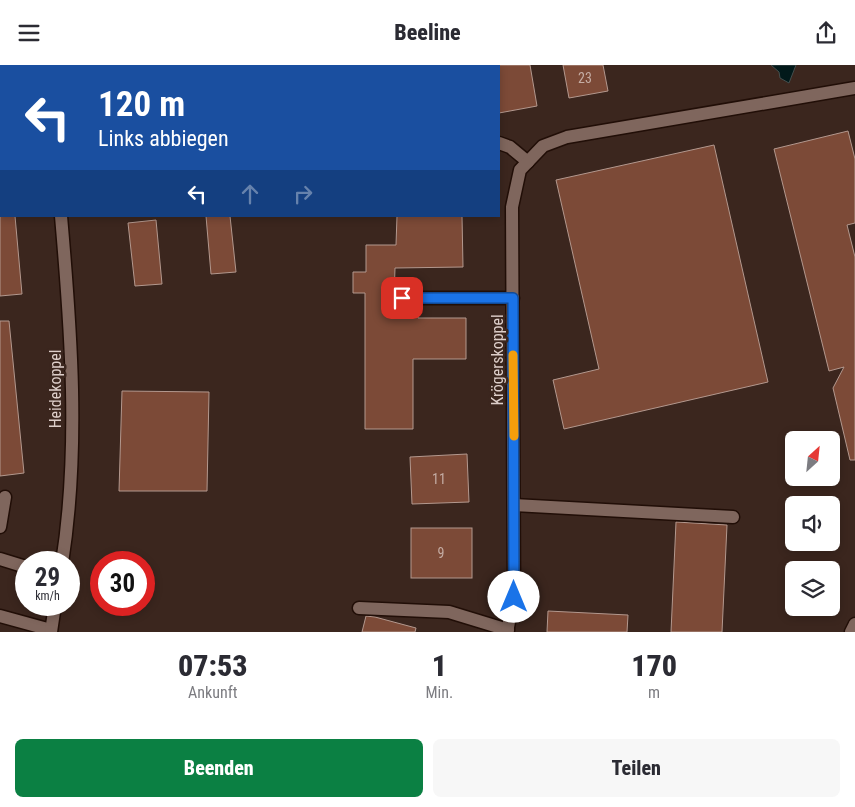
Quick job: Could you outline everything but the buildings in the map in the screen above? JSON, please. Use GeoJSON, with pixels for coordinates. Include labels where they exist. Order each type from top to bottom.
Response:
{"type":"FeatureCollection","features":[{"type":"Feature","properties":{"kind":"street","name":"Krögerskoppel"},"geometry":{"type":"LineString","coordinates":[[508,631],[514,597],[512,207],[520,170],[543,146],[567,137],[855,88]]}},
{"type":"Feature","properties":{"kind":"street"},"geometry":{"type":"LineString","coordinates":[[500,143],[510,147],[528,162]]}},
{"type":"Feature","properties":{"kind":"street","name":"Heidekoppel"},"geometry":{"type":"LineString","coordinates":[[61,217],[71,347],[71,464],[64,551]]}},
{"type":"Feature","properties":{"kind":"street"},"geometry":{"type":"LineString","coordinates":[[402,298],[513,298]]}},
{"type":"Feature","properties":{"kind":"street"},"geometry":{"type":"LineString","coordinates":[[0,527],[5,497]]}},
{"type":"Feature","properties":{"kind":"street"},"geometry":{"type":"LineString","coordinates":[[514,505],[733,517]]}},
{"type":"Feature","properties":{"kind":"street"},"geometry":{"type":"LineString","coordinates":[[0,559],[15,564]]}},
{"type":"Feature","properties":{"kind":"street"},"geometry":{"type":"LineString","coordinates":[[359,608],[449,612],[508,631]]}},
{"type":"Feature","properties":{"kind":"street"},"geometry":{"type":"LineString","coordinates":[[0,616],[51,631],[53,616]]}},
{"type":"Feature","properties":{"kind":"street"},"geometry":{"type":"LineString","coordinates":[[852,632],[855,624]]}},
{"type":"Feature","properties":{"kind":"water"},"geometry":{"type":"Polygon","coordinates":[[[771,65],[796,65],[789,83],[780,78],[779,72],[771,65]]]}},
{"type":"Feature","properties":{"kind":"slow traffic"},"geometry":{"type":"LineString","coordinates":[[513,355],[514,436]]}},
{"type":"Feature","properties":{"kind":"route"},"geometry":{"type":"LineString","coordinates":[[402,298],[513,298],[514,597]]}}]}
